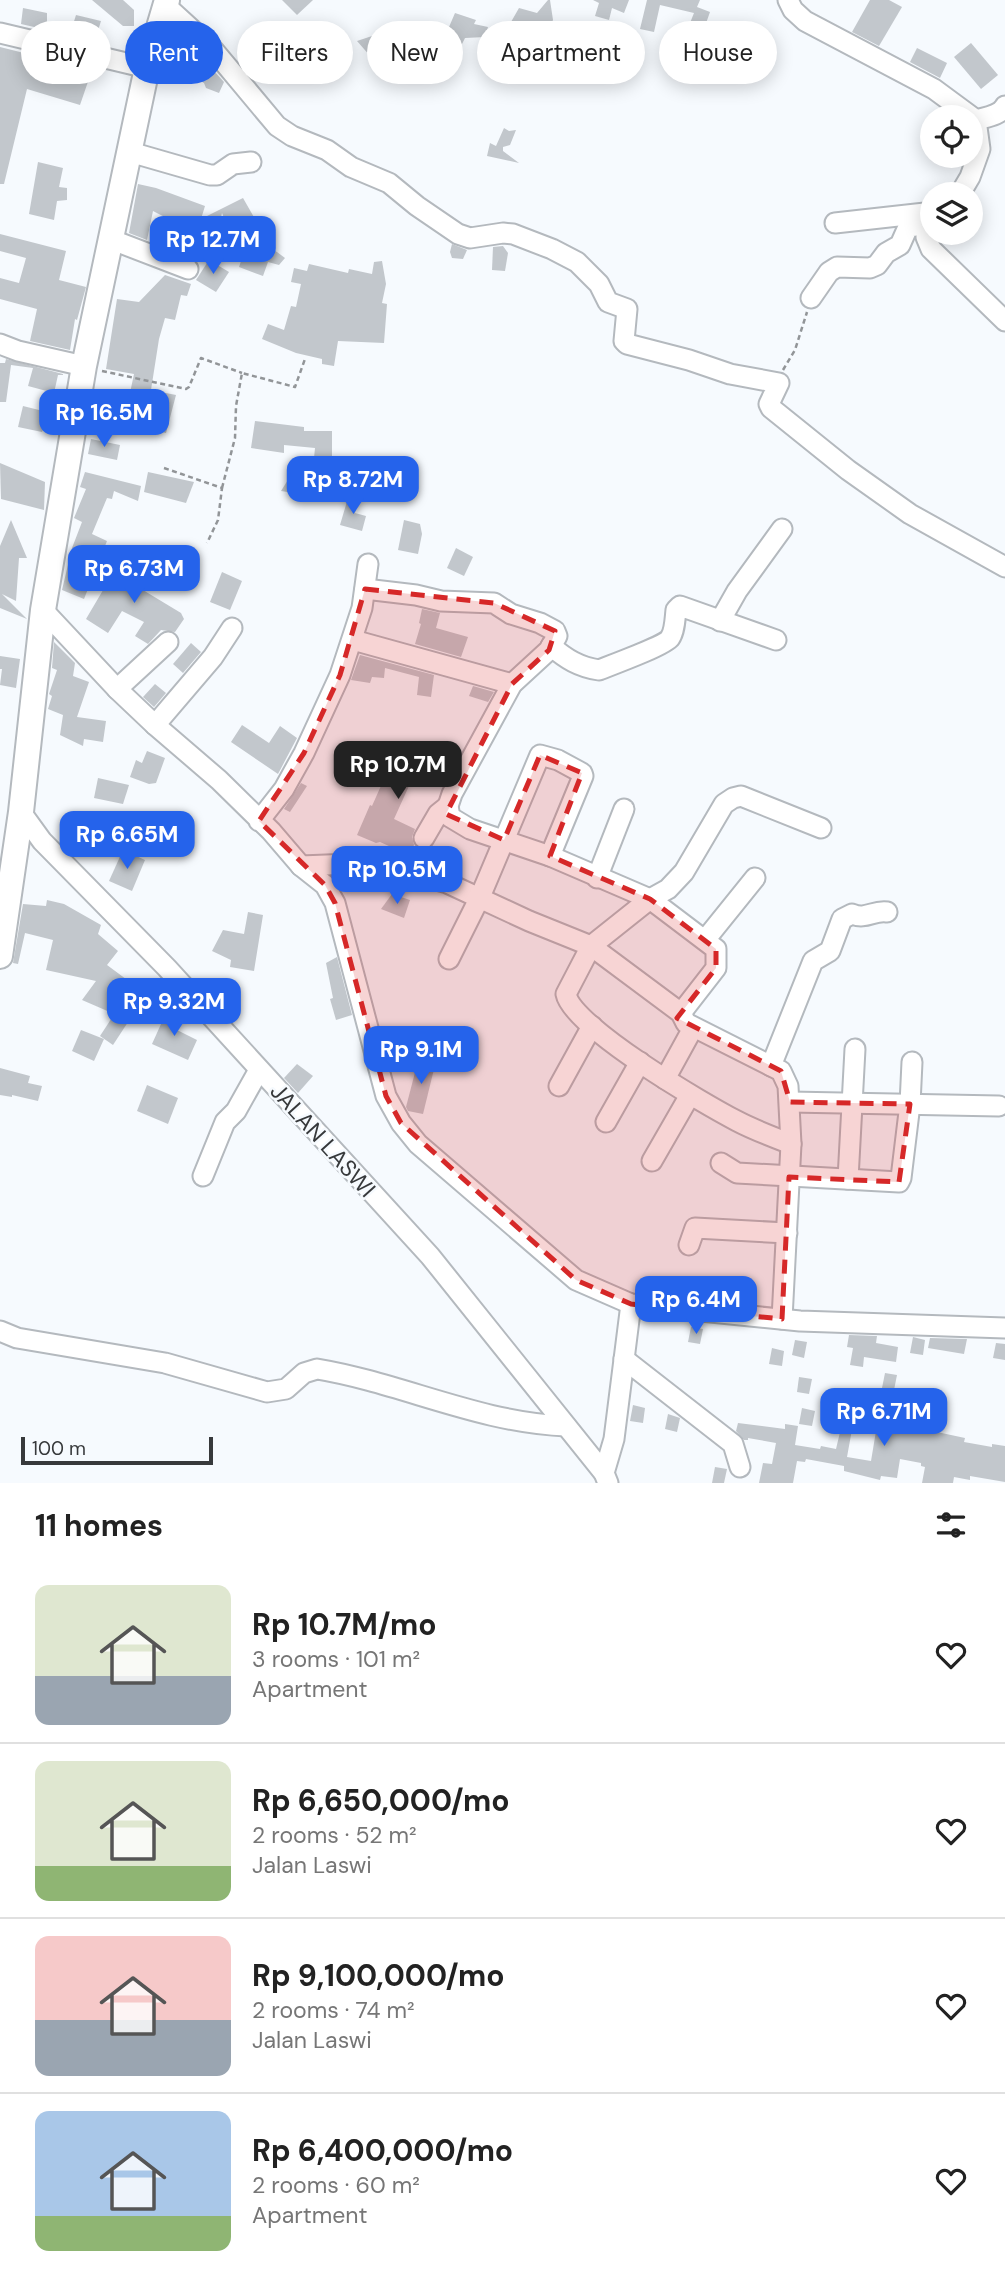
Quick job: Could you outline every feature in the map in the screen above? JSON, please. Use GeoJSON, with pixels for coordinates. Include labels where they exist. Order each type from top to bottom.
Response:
{"type":"FeatureCollection","features":[{"type":"Feature","properties":{"kind":"main road"},"geometry":{"type":"LineString","coordinates":[[161,21],[166,3]]}},
{"type":"Feature","properties":{"kind":"main road"},"geometry":{"type":"LineString","coordinates":[[0,956],[43,610],[84,366],[145,84]]}},
{"type":"Feature","properties":{"kind":"street"},"geometry":{"type":"LineString","coordinates":[[788,0],[793,10],[805,21],[934,89],[956,105]]}},
{"type":"Feature","properties":{"kind":"street"},"geometry":{"type":"LineString","coordinates":[[166,3],[211,47],[277,126],[292,136],[327,150],[351,167],[389,183],[458,234],[470,238],[513,234],[577,261],[599,284],[608,302],[626,309],[624,341],[627,344],[690,360],[730,374],[779,383],[769,404],[848,470],[910,514],[1005,567]]}},
{"type":"Feature","properties":{"kind":"street"},"geometry":{"type":"LineString","coordinates":[[0,33],[125,63]]}},
{"type":"Feature","properties":{"kind":"street"},"geometry":{"type":"LineString","coordinates":[[983,118],[995,115],[1005,106]]}},
{"type":"Feature","properties":{"kind":"street"},"geometry":{"type":"LineString","coordinates":[[130,152],[210,175],[217,175],[233,164],[251,162]]}},
{"type":"Feature","properties":{"kind":"street"},"geometry":{"type":"LineString","coordinates":[[835,223],[920,220]]}},
{"type":"Feature","properties":{"kind":"street"},"geometry":{"type":"LineString","coordinates":[[811,298],[829,271],[837,267],[870,268],[877,265],[886,253],[900,245],[908,227],[920,224]]}},
{"type":"Feature","properties":{"kind":"street"},"geometry":{"type":"LineString","coordinates":[[110,239],[188,269]]}},
{"type":"Feature","properties":{"kind":"street"},"geometry":{"type":"LineString","coordinates":[[930,245],[1005,321]]}},
{"type":"Feature","properties":{"kind":"street"},"geometry":{"type":"LineString","coordinates":[[0,344],[18,351],[84,366]]}},
{"type":"Feature","properties":{"kind":"street"},"geometry":{"type":"LineString","coordinates":[[720,621],[737,591],[782,529]]}},
{"type":"Feature","properties":{"kind":"street"},"geometry":{"type":"LineString","coordinates":[[259,821],[284,789],[340,676],[353,640],[368,564]]}},
{"type":"Feature","properties":{"kind":"street"},"geometry":{"type":"LineString","coordinates":[[365,589],[441,601],[495,603],[510,614],[540,623],[555,631],[557,636],[547,651],[512,684],[452,794],[448,806],[450,817],[470,829],[550,856],[650,900],[716,949],[716,968],[687,1021],[665,1079]]}},
{"type":"Feature","properties":{"kind":"street"},"geometry":{"type":"LineString","coordinates":[[547,651],[583,667],[599,670],[612,663],[622,663],[670,638],[678,607],[776,640]]}},
{"type":"Feature","properties":{"kind":"street"},"geometry":{"type":"LineString","coordinates":[[43,610],[117,689],[219,780],[301,866],[326,885],[335,903],[386,1096],[401,1123],[436,1160],[576,1280],[631,1304],[800,1321],[1005,1328]]}},
{"type":"Feature","properties":{"kind":"street"},"geometry":{"type":"LineString","coordinates":[[155,725],[213,657],[232,628]]}},
{"type":"Feature","properties":{"kind":"street"},"geometry":{"type":"LineString","coordinates":[[353,640],[512,684]]}},
{"type":"Feature","properties":{"kind":"street"},"geometry":{"type":"LineString","coordinates":[[117,689],[168,642]]}},
{"type":"Feature","properties":{"kind":"street"},"geometry":{"type":"LineString","coordinates":[[449,959],[480,897],[537,761],[540,755],[544,754],[570,766],[583,776],[550,856]]}},
{"type":"Feature","properties":{"kind":"street"},"geometry":{"type":"LineString","coordinates":[[791,1144],[738,1122],[665,1079],[592,1026],[568,1002],[566,994],[591,946],[668,889],[684,872],[724,804],[733,798],[741,796],[821,828]]}},
{"type":"Feature","properties":{"kind":"street"},"geometry":{"type":"LineString","coordinates":[[424,838],[438,814],[448,806]]}},
{"type":"Feature","properties":{"kind":"street"},"geometry":{"type":"LineString","coordinates":[[597,878],[624,809]]}},
{"type":"Feature","properties":{"kind":"street","name":"JALAN LASWI"},"geometry":{"type":"LineString","coordinates":[[20,811],[41,841],[167,968],[430,1256],[606,1478]]}},
{"type":"Feature","properties":{"kind":"street"},"geometry":{"type":"LineString","coordinates":[[301,866],[376,863],[447,883],[480,897],[529,921],[591,946],[687,1021],[781,1071],[785,1077],[790,1102],[791,1144],[782,1319]]}},
{"type":"Feature","properties":{"kind":"street"},"geometry":{"type":"LineString","coordinates":[[705,940],[755,878]]}},
{"type":"Feature","properties":{"kind":"street"},"geometry":{"type":"LineString","coordinates":[[771,1066],[813,961],[831,951],[842,919],[852,914],[860,918],[867,917],[874,911],[887,912]]}},
{"type":"Feature","properties":{"kind":"street"},"geometry":{"type":"LineString","coordinates":[[559,1086],[592,1026]]}},
{"type":"Feature","properties":{"kind":"street"},"geometry":{"type":"LineString","coordinates":[[848,1179],[855,1049]]}},
{"type":"Feature","properties":{"kind":"street"},"geometry":{"type":"LineString","coordinates":[[606,1122],[640,1062]]}},
{"type":"Feature","properties":{"kind":"street"},"geometry":{"type":"LineString","coordinates":[[721,1163],[737,1173],[899,1182],[910,1104],[912,1062]]}},
{"type":"Feature","properties":{"kind":"street"},"geometry":{"type":"LineString","coordinates":[[203,1176],[225,1122],[236,1111],[259,1070]]}},
{"type":"Feature","properties":{"kind":"street"},"geometry":{"type":"LineString","coordinates":[[652,1161],[690,1095]]}},
{"type":"Feature","properties":{"kind":"street"},"geometry":{"type":"LineString","coordinates":[[790,1102],[999,1106]]}},
{"type":"Feature","properties":{"kind":"street"},"geometry":{"type":"LineString","coordinates":[[689,1245],[695,1228],[787,1233]]}},
{"type":"Feature","properties":{"kind":"street"},"geometry":{"type":"LineString","coordinates":[[606,1478],[614,1439],[631,1304]]}},
{"type":"Feature","properties":{"kind":"street"},"geometry":{"type":"LineString","coordinates":[[0,1331],[17,1338],[164,1363],[267,1392],[286,1389],[304,1373],[317,1369],[510,1420],[566,1426]]}},
{"type":"Feature","properties":{"kind":"street"},"geometry":{"type":"LineString","coordinates":[[624,1359],[733,1444],[740,1467]]}},
{"type":"Feature","properties":{"kind":"path"},"geometry":{"type":"LineString","coordinates":[[779,383],[785,364],[795,349],[811,298]]}},
{"type":"Feature","properties":{"kind":"path"},"geometry":{"type":"LineString","coordinates":[[84,366],[186,388],[189,387],[201,358],[242,373],[295,387],[305,359]]}},
{"type":"Feature","properties":{"kind":"path"},"geometry":{"type":"LineString","coordinates":[[207,543],[218,520],[222,488],[235,438],[236,406],[242,373]]}},
{"type":"Feature","properties":{"kind":"path"},"geometry":{"type":"LineString","coordinates":[[164,468],[222,488]]}},
{"type":"Feature","properties":{"kind":"highlighted area"},"geometry":{"type":"Polygon","coordinates":[[[365,589],[494,603],[555,631],[549,650],[512,684],[446,814],[504,840],[540,755],[582,773],[550,856],[650,899],[716,949],[716,968],[677,1018],[781,1071],[790,1102],[910,1104],[899,1182],[789,1177],[782,1319],[631,1304],[576,1280],[401,1123],[386,1096],[335,903],[325,885],[259,821],[304,753],[340,675],[365,589]]]}},
{"type":"Feature","properties":{"kind":"building"},"geometry":{"type":"Polygon","coordinates":[[[92,0],[123,0],[134,10],[134,21],[125,21],[123,26],[92,0]]]}},
{"type":"Feature","properties":{"kind":"building"},"geometry":{"type":"Polygon","coordinates":[[[282,0],[313,0],[297,15],[282,0]]]}},
{"type":"Feature","properties":{"kind":"building"},"geometry":{"type":"Polygon","coordinates":[[[550,0],[553,21],[512,21],[519,8],[537,13],[550,0]]]}},
{"type":"Feature","properties":{"kind":"building"},"geometry":{"type":"Polygon","coordinates":[[[593,0],[629,0],[624,13],[612,8],[609,20],[595,16],[599,3],[593,0]]]}},
{"type":"Feature","properties":{"kind":"building"},"geometry":{"type":"Polygon","coordinates":[[[647,0],[700,0],[697,7],[710,12],[707,21],[691,21],[694,13],[660,5],[654,32],[645,30],[645,21],[642,21],[647,0]]]}},
{"type":"Feature","properties":{"kind":"building"},"geometry":{"type":"Polygon","coordinates":[[[870,0],[889,0],[902,7],[879,46],[852,32],[870,0]]]}},
{"type":"Feature","properties":{"kind":"building"},"geometry":{"type":"Polygon","coordinates":[[[23,8],[47,13],[47,21],[21,21],[23,8]]]}},
{"type":"Feature","properties":{"kind":"building"},"geometry":{"type":"Polygon","coordinates":[[[455,13],[476,20],[474,24],[477,25],[477,37],[465,38],[463,42],[463,21],[452,21],[455,13]]]}},
{"type":"Feature","properties":{"kind":"building"},"geometry":{"type":"Polygon","coordinates":[[[76,15],[101,21],[74,21],[76,15]]]}},
{"type":"Feature","properties":{"kind":"building"},"geometry":{"type":"Polygon","coordinates":[[[367,38],[367,52],[357,41],[367,38]]]}},
{"type":"Feature","properties":{"kind":"building"},"geometry":{"type":"Polygon","coordinates":[[[971,43],[998,75],[981,89],[954,57],[971,43]]]}},
{"type":"Feature","properties":{"kind":"building"},"geometry":{"type":"Polygon","coordinates":[[[0,47],[21,52],[21,84],[87,84],[80,105],[27,89],[4,184],[0,184],[0,47]]]}},
{"type":"Feature","properties":{"kind":"building"},"geometry":{"type":"Polygon","coordinates":[[[917,48],[947,63],[940,78],[910,62],[917,48]]]}},
{"type":"Feature","properties":{"kind":"building"},"geometry":{"type":"Polygon","coordinates":[[[224,82],[219,93],[206,88],[204,84],[224,82]]]}},
{"type":"Feature","properties":{"kind":"building"},"geometry":{"type":"Polygon","coordinates":[[[504,128],[509,131],[516,130],[510,145],[503,147],[503,151],[519,163],[487,156],[490,143],[496,146],[504,128]]]}},
{"type":"Feature","properties":{"kind":"building"},"geometry":{"type":"Polygon","coordinates":[[[38,162],[63,168],[59,187],[67,188],[67,200],[57,201],[54,220],[29,214],[38,162]]]}},
{"type":"Feature","properties":{"kind":"building"},"geometry":{"type":"Polygon","coordinates":[[[138,184],[205,206],[201,219],[243,198],[255,219],[241,228],[242,230],[231,234],[222,213],[216,237],[202,225],[189,248],[178,241],[186,228],[153,211],[147,240],[129,233],[138,184]]]}},
{"type":"Feature","properties":{"kind":"building"},"geometry":{"type":"Polygon","coordinates":[[[0,234],[66,251],[59,280],[86,287],[77,320],[75,319],[70,350],[30,341],[37,309],[0,299],[0,278],[19,283],[26,258],[0,251],[0,234]]]}},
{"type":"Feature","properties":{"kind":"building"},"geometry":{"type":"Polygon","coordinates":[[[259,244],[285,258],[279,265],[268,262],[263,276],[239,267],[246,247],[259,244]]]}},
{"type":"Feature","properties":{"kind":"building"},"geometry":{"type":"Polygon","coordinates":[[[452,244],[467,250],[463,259],[452,258],[452,244]]]}},
{"type":"Feature","properties":{"kind":"building"},"geometry":{"type":"Polygon","coordinates":[[[503,246],[508,253],[505,271],[492,270],[493,247],[503,246]]]}},
{"type":"Feature","properties":{"kind":"building"},"geometry":{"type":"Polygon","coordinates":[[[209,260],[229,272],[216,292],[196,280],[209,260]]]}},
{"type":"Feature","properties":{"kind":"building"},"geometry":{"type":"Polygon","coordinates":[[[382,261],[386,284],[382,303],[387,304],[384,343],[338,341],[334,366],[322,364],[322,359],[296,353],[262,339],[268,324],[284,330],[291,306],[296,307],[301,284],[291,282],[294,268],[307,271],[309,264],[348,273],[349,269],[372,274],[374,262],[382,261]]]}},
{"type":"Feature","properties":{"kind":"building"},"geometry":{"type":"Polygon","coordinates":[[[165,275],[191,284],[187,296],[181,295],[175,320],[165,318],[159,339],[151,390],[176,395],[166,433],[121,422],[134,374],[106,369],[117,299],[139,302],[165,275]]]}},
{"type":"Feature","properties":{"kind":"building"},"geometry":{"type":"Polygon","coordinates":[[[6,359],[63,375],[58,375],[54,393],[28,386],[33,368],[11,365],[6,402],[0,402],[0,363],[5,363],[6,359]]]}},
{"type":"Feature","properties":{"kind":"building"},"geometry":{"type":"Polygon","coordinates":[[[23,406],[51,413],[42,432],[18,427],[23,406]]]}},
{"type":"Feature","properties":{"kind":"building"},"geometry":{"type":"Polygon","coordinates":[[[255,421],[304,427],[304,431],[332,431],[332,458],[353,460],[353,456],[367,457],[366,464],[382,465],[382,469],[394,469],[393,495],[367,493],[368,479],[348,478],[345,501],[281,491],[291,475],[312,478],[315,448],[284,445],[284,453],[251,448],[255,421]]]}},
{"type":"Feature","properties":{"kind":"building"},"geometry":{"type":"Polygon","coordinates":[[[91,439],[120,445],[117,460],[88,454],[91,439]]]}},
{"type":"Feature","properties":{"kind":"building"},"geometry":{"type":"Polygon","coordinates":[[[0,463],[45,482],[44,510],[1,499],[0,463]]]}},
{"type":"Feature","properties":{"kind":"building"},"geometry":{"type":"Polygon","coordinates":[[[85,472],[141,486],[138,501],[114,491],[112,499],[107,498],[92,534],[107,541],[84,599],[62,590],[72,548],[82,522],[74,518],[86,489],[80,487],[85,472]]]}},
{"type":"Feature","properties":{"kind":"building"},"geometry":{"type":"Polygon","coordinates":[[[148,472],[194,482],[186,503],[144,492],[148,472]]]}},
{"type":"Feature","properties":{"kind":"building"},"geometry":{"type":"Polygon","coordinates":[[[348,498],[358,501],[355,513],[366,516],[362,531],[340,525],[348,498]]]}},
{"type":"Feature","properties":{"kind":"building"},"geometry":{"type":"Polygon","coordinates":[[[11,520],[27,558],[19,558],[16,601],[2,594],[27,619],[0,608],[0,546],[11,520]]]}},
{"type":"Feature","properties":{"kind":"building"},"geometry":{"type":"Polygon","coordinates":[[[404,520],[420,524],[422,534],[418,554],[398,550],[404,520]]]}},
{"type":"Feature","properties":{"kind":"building"},"geometry":{"type":"Polygon","coordinates":[[[456,548],[473,557],[464,576],[447,568],[456,548]]]}},
{"type":"Feature","properties":{"kind":"building"},"geometry":{"type":"Polygon","coordinates":[[[136,553],[147,559],[133,584],[181,613],[184,619],[175,632],[161,630],[148,644],[135,636],[144,622],[122,611],[108,633],[86,619],[109,580],[116,583],[129,559],[132,560],[136,553]]]}},
{"type":"Feature","properties":{"kind":"building"},"geometry":{"type":"Polygon","coordinates":[[[222,572],[242,581],[230,610],[210,602],[222,572]]]}},
{"type":"Feature","properties":{"kind":"building"},"geometry":{"type":"Polygon","coordinates":[[[422,609],[440,613],[436,628],[468,637],[461,657],[415,644],[422,609]]]}},
{"type":"Feature","properties":{"kind":"building"},"geometry":{"type":"Polygon","coordinates":[[[54,642],[75,663],[73,676],[89,682],[77,717],[106,721],[103,742],[84,739],[83,746],[60,735],[63,715],[48,709],[52,696],[49,694],[57,670],[52,668],[54,642]]]}},
{"type":"Feature","properties":{"kind":"building"},"geometry":{"type":"Polygon","coordinates":[[[191,643],[201,652],[183,673],[173,664],[191,643]]]}},
{"type":"Feature","properties":{"kind":"building"},"geometry":{"type":"Polygon","coordinates":[[[360,655],[434,675],[431,697],[417,695],[419,677],[385,668],[384,678],[372,677],[370,683],[351,680],[360,655]]]}},
{"type":"Feature","properties":{"kind":"building"},"geometry":{"type":"Polygon","coordinates":[[[0,656],[20,659],[16,688],[0,685],[0,656]]]}},
{"type":"Feature","properties":{"kind":"building"},"geometry":{"type":"Polygon","coordinates":[[[155,684],[166,693],[154,707],[143,697],[155,684]]]}},
{"type":"Feature","properties":{"kind":"building"},"geometry":{"type":"Polygon","coordinates":[[[473,686],[494,692],[488,702],[469,696],[473,686]]]}},
{"type":"Feature","properties":{"kind":"building"},"geometry":{"type":"Polygon","coordinates":[[[242,725],[269,743],[280,726],[297,738],[278,774],[231,742],[242,725]]]}},
{"type":"Feature","properties":{"kind":"building"},"geometry":{"type":"Polygon","coordinates":[[[419,741],[431,747],[434,743],[449,750],[442,765],[435,762],[430,772],[418,766],[394,819],[415,829],[412,837],[414,845],[409,855],[357,835],[388,770],[401,776],[419,741]]]}},
{"type":"Feature","properties":{"kind":"building"},"geometry":{"type":"Polygon","coordinates":[[[147,751],[165,758],[156,783],[149,784],[130,777],[136,760],[142,763],[147,751]]]}},
{"type":"Feature","properties":{"kind":"building"},"geometry":{"type":"Polygon","coordinates":[[[98,778],[129,785],[123,804],[94,798],[98,778]]]}},
{"type":"Feature","properties":{"kind":"building"},"geometry":{"type":"Polygon","coordinates":[[[301,783],[307,786],[290,812],[284,809],[301,783]]]}},
{"type":"Feature","properties":{"kind":"building"},"geometry":{"type":"Polygon","coordinates":[[[123,850],[145,860],[132,891],[109,881],[123,850]]]}},
{"type":"Feature","properties":{"kind":"building"},"geometry":{"type":"Polygon","coordinates":[[[392,894],[410,900],[404,918],[381,909],[392,894]]]}},
{"type":"Feature","properties":{"kind":"building"},"geometry":{"type":"Polygon","coordinates":[[[47,900],[64,904],[101,925],[98,934],[118,951],[107,965],[134,985],[112,1013],[82,1000],[96,981],[46,970],[53,940],[25,933],[18,964],[13,963],[23,904],[46,906],[47,900]]]}},
{"type":"Feature","properties":{"kind":"building"},"geometry":{"type":"Polygon","coordinates":[[[248,912],[263,915],[254,971],[230,967],[231,960],[212,951],[223,930],[244,934],[248,912]]]}},
{"type":"Feature","properties":{"kind":"building"},"geometry":{"type":"Polygon","coordinates":[[[337,957],[352,1015],[336,1020],[330,999],[333,998],[326,963],[337,957]]]}},
{"type":"Feature","properties":{"kind":"building"},"geometry":{"type":"Polygon","coordinates":[[[117,1010],[130,1019],[113,1045],[100,1036],[117,1010]]]}},
{"type":"Feature","properties":{"kind":"building"},"geometry":{"type":"Polygon","coordinates":[[[166,1013],[180,1019],[175,1029],[197,1040],[188,1060],[152,1044],[166,1013]]]}},
{"type":"Feature","properties":{"kind":"building"},"geometry":{"type":"Polygon","coordinates":[[[81,1030],[104,1039],[94,1061],[72,1051],[81,1030]]]}},
{"type":"Feature","properties":{"kind":"building"},"geometry":{"type":"Polygon","coordinates":[[[419,1057],[436,1061],[423,1114],[408,1111],[406,1107],[419,1057]]]}},
{"type":"Feature","properties":{"kind":"building"},"geometry":{"type":"Polygon","coordinates":[[[297,1064],[313,1076],[298,1093],[284,1078],[297,1064]]]}},
{"type":"Feature","properties":{"kind":"building"},"geometry":{"type":"Polygon","coordinates":[[[0,1068],[30,1076],[28,1083],[42,1086],[38,1101],[0,1095],[0,1068]]]}},
{"type":"Feature","properties":{"kind":"building"},"geometry":{"type":"Polygon","coordinates":[[[147,1085],[178,1098],[168,1124],[137,1111],[147,1085]]]}},
{"type":"Feature","properties":{"kind":"building"},"geometry":{"type":"Polygon","coordinates":[[[691,1327],[703,1329],[700,1344],[688,1342],[691,1327]]]}},
{"type":"Feature","properties":{"kind":"building"},"geometry":{"type":"Polygon","coordinates":[[[849,1335],[877,1336],[876,1343],[898,1347],[896,1362],[864,1357],[863,1367],[850,1365],[853,1348],[847,1347],[849,1335]]]}},
{"type":"Feature","properties":{"kind":"building"},"geometry":{"type":"Polygon","coordinates":[[[913,1337],[925,1340],[923,1355],[910,1353],[913,1337]]]}},
{"type":"Feature","properties":{"kind":"building"},"geometry":{"type":"Polygon","coordinates":[[[930,1338],[967,1339],[964,1354],[928,1348],[930,1338]]]}},
{"type":"Feature","properties":{"kind":"building"},"geometry":{"type":"Polygon","coordinates":[[[795,1340],[807,1342],[804,1358],[792,1355],[795,1340]]]}},
{"type":"Feature","properties":{"kind":"building"},"geometry":{"type":"Polygon","coordinates":[[[996,1343],[1005,1344],[1005,1360],[993,1358],[996,1343]]]}},
{"type":"Feature","properties":{"kind":"building"},"geometry":{"type":"Polygon","coordinates":[[[772,1348],[784,1351],[782,1366],[769,1364],[772,1348]]]}},
{"type":"Feature","properties":{"kind":"building"},"geometry":{"type":"Polygon","coordinates":[[[885,1373],[897,1375],[894,1390],[882,1388],[885,1373]]]}},
{"type":"Feature","properties":{"kind":"building"},"geometry":{"type":"Polygon","coordinates":[[[799,1377],[812,1379],[809,1394],[797,1392],[799,1377]]]}},
{"type":"Feature","properties":{"kind":"building"},"geometry":{"type":"Polygon","coordinates":[[[910,1398],[942,1402],[937,1432],[965,1438],[964,1442],[992,1447],[992,1444],[1005,1446],[1005,1482],[970,1476],[970,1480],[954,1477],[953,1483],[922,1483],[925,1467],[921,1466],[921,1463],[900,1459],[897,1478],[881,1476],[880,1480],[844,1471],[844,1466],[806,1459],[805,1462],[797,1461],[793,1483],[759,1483],[763,1463],[772,1464],[776,1443],[748,1438],[744,1440],[736,1431],[738,1423],[785,1429],[785,1424],[798,1426],[795,1445],[836,1449],[846,1407],[868,1412],[869,1408],[881,1410],[880,1413],[906,1418],[910,1398]],[[857,1421],[856,1425],[853,1424],[847,1457],[871,1461],[877,1425],[857,1421]]]}},
{"type":"Feature","properties":{"kind":"building"},"geometry":{"type":"Polygon","coordinates":[[[633,1405],[645,1408],[643,1423],[630,1421],[633,1405]]]}},
{"type":"Feature","properties":{"kind":"building"},"geometry":{"type":"Polygon","coordinates":[[[802,1408],[815,1411],[812,1426],[799,1424],[802,1408]]]}},
{"type":"Feature","properties":{"kind":"building"},"geometry":{"type":"Polygon","coordinates":[[[668,1414],[680,1418],[677,1432],[665,1429],[668,1414]]]}},
{"type":"Feature","properties":{"kind":"building"},"geometry":{"type":"Polygon","coordinates":[[[715,1467],[727,1469],[724,1483],[712,1483],[715,1467]]]}}]}
